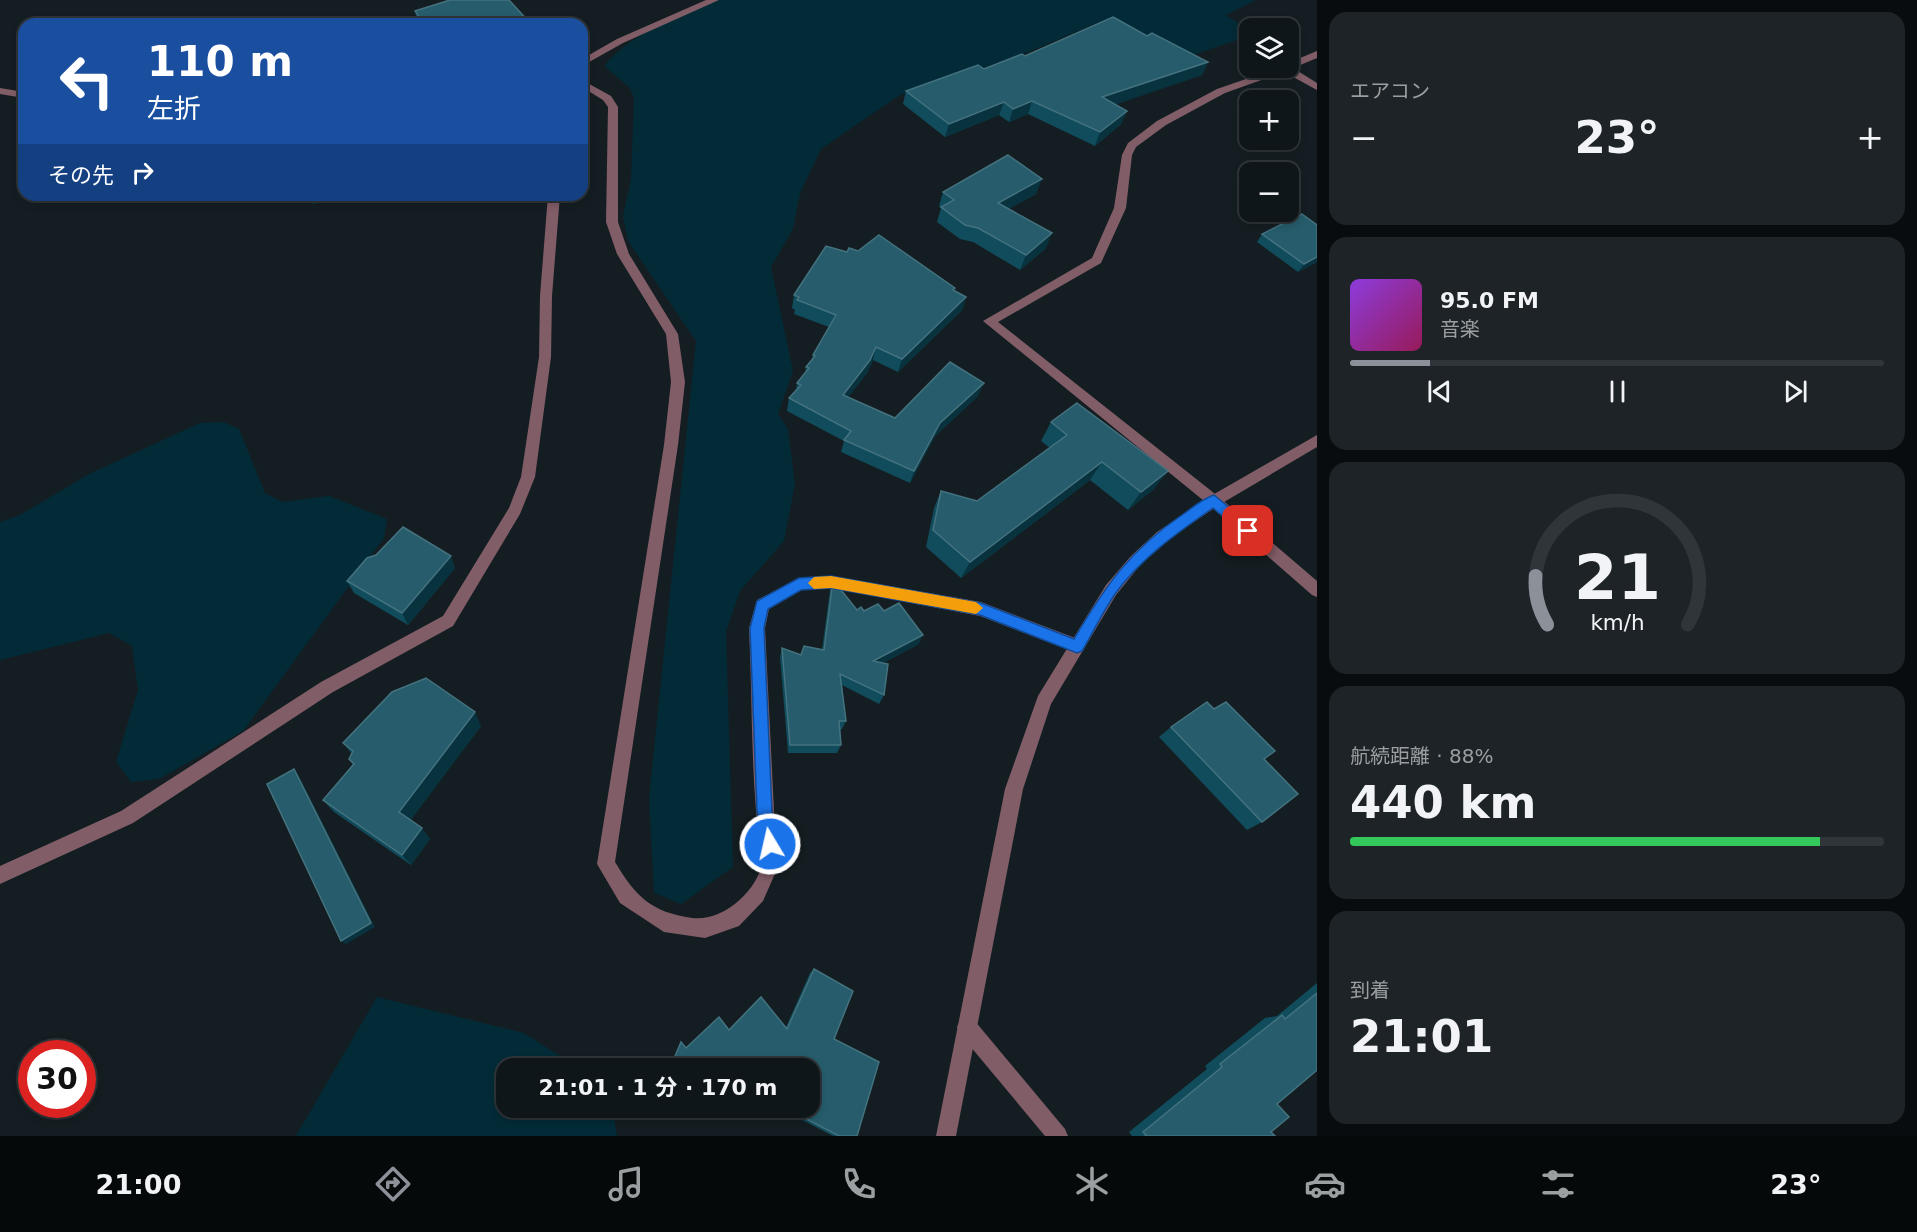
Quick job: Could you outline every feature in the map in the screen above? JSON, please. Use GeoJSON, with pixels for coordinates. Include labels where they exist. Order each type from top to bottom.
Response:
{"type":"FeatureCollection","features":[{"type":"Feature","properties":{"kind":"street"},"geometry":{"type":"LineString","coordinates":[[588,60],[620,41],[714,0]]}},
{"type":"Feature","properties":{"kind":"street"},"geometry":{"type":"LineString","coordinates":[[1299,62],[1317,54]]}},
{"type":"Feature","properties":{"kind":"street"},"geometry":{"type":"LineString","coordinates":[[1299,75],[1317,87]]}},
{"type":"Feature","properties":{"kind":"street"},"geometry":{"type":"LineString","coordinates":[[1257,78],[1221,91],[1161,123],[1132,145],[1127,155],[1120,208],[1097,260],[989,321],[1214,501],[1317,590]]}},
{"type":"Feature","properties":{"kind":"street"},"geometry":{"type":"LineString","coordinates":[[588,86],[608,98],[613,107],[612,222],[623,255],[672,334],[678,382],[671,445],[606,864],[626,897],[664,923],[705,928],[732,920],[757,895],[772,860],[765,811],[757,628],[762,605],[799,584],[831,582],[981,609],[1077,646]]}},
{"type":"Feature","properties":{"kind":"street"},"geometry":{"type":"LineString","coordinates":[[0,91],[18,94]]}},
{"type":"Feature","properties":{"kind":"street"},"geometry":{"type":"LineString","coordinates":[[0,875],[127,817],[327,687],[448,621],[515,510],[528,477],[545,357],[546,296],[554,201]]}},
{"type":"Feature","properties":{"kind":"street"},"geometry":{"type":"LineString","coordinates":[[946,1136],[1014,789],[1044,701],[1111,590],[1136,560],[1162,536],[1214,501],[1317,440]]}},
{"type":"Feature","properties":{"kind":"street"},"geometry":{"type":"LineString","coordinates":[[967,1027],[1058,1136]]}},
{"type":"Feature","properties":{"kind":"shaded area"},"geometry":{"type":"Polygon","coordinates":[[[712,0],[1256,0],[1226,15],[1239,23],[1239,39],[1181,59],[1102,21],[1016,57],[900,95],[821,149],[800,193],[793,229],[771,267],[793,371],[778,414],[788,429],[795,484],[784,541],[740,591],[726,632],[733,867],[681,904],[654,893],[649,798],[696,341],[628,241],[623,216],[631,180],[634,98],[630,88],[604,66],[627,45],[669,20],[712,0]]]}},
{"type":"Feature","properties":{"kind":"shaded area"},"geometry":{"type":"Polygon","coordinates":[[[224,422],[239,429],[265,493],[282,502],[329,496],[387,519],[384,538],[243,731],[159,779],[131,782],[116,762],[138,690],[132,646],[109,633],[0,660],[0,522],[20,515],[89,474],[200,423],[224,422]]]}},
{"type":"Feature","properties":{"kind":"shaded area"},"geometry":{"type":"Polygon","coordinates":[[[377,997],[524,1033],[563,1058],[496,1058],[496,1118],[614,1118],[617,1136],[296,1136],[377,997]]]}},
{"type":"Feature","properties":{"kind":"building"},"geometry":{"type":"Polygon","coordinates":[[[450,0],[509,0],[526,18],[420,18],[415,11],[450,0]]]}},
{"type":"Feature","properties":{"kind":"building"},"geometry":{"type":"Polygon","coordinates":[[[1113,17],[1147,36],[1152,33],[1208,62],[1102,97],[1127,111],[1100,132],[1032,101],[1013,109],[1004,102],[949,124],[906,91],[978,65],[984,69],[1022,54],[1025,56],[1113,17]]]}},
{"type":"Feature","properties":{"kind":"building"},"geometry":{"type":"Polygon","coordinates":[[[1008,155],[1042,179],[998,203],[1052,233],[1026,255],[978,228],[965,225],[941,207],[954,200],[943,192],[1008,155]]]}},
{"type":"Feature","properties":{"kind":"building"},"geometry":{"type":"Polygon","coordinates":[[[1302,214],[1317,225],[1317,257],[1304,264],[1262,234],[1286,222],[1299,222],[1299,216],[1302,214]]]}},
{"type":"Feature","properties":{"kind":"building"},"geometry":{"type":"Polygon","coordinates":[[[879,235],[955,288],[953,290],[966,297],[902,359],[876,347],[870,360],[843,395],[895,418],[950,362],[984,383],[940,423],[914,471],[844,440],[851,431],[789,398],[801,385],[797,383],[809,368],[806,367],[815,356],[813,355],[836,315],[797,300],[799,297],[794,295],[826,246],[847,252],[849,248],[858,251],[879,235]]]}},
{"type":"Feature","properties":{"kind":"building"},"geometry":{"type":"Polygon","coordinates":[[[1077,403],[1168,471],[1141,492],[1102,462],[970,562],[933,530],[941,491],[977,501],[1067,435],[1051,422],[1077,403]]]}},
{"type":"Feature","properties":{"kind":"building"},"geometry":{"type":"Polygon","coordinates":[[[403,527],[451,556],[402,613],[347,581],[367,558],[376,555],[403,527]]]}},
{"type":"Feature","properties":{"kind":"building"},"geometry":{"type":"Polygon","coordinates":[[[833,580],[857,610],[861,607],[864,611],[878,604],[884,611],[899,603],[923,635],[873,661],[888,664],[884,695],[840,674],[846,721],[839,721],[841,745],[790,745],[782,648],[801,655],[804,646],[824,650],[833,580]]]}},
{"type":"Feature","properties":{"kind":"building"},"geometry":{"type":"Polygon","coordinates":[[[426,678],[475,712],[399,812],[422,828],[402,855],[323,800],[354,764],[349,759],[353,751],[343,743],[392,692],[426,678]]]}},
{"type":"Feature","properties":{"kind":"building"},"geometry":{"type":"Polygon","coordinates":[[[1207,702],[1214,709],[1226,702],[1275,751],[1264,759],[1298,794],[1262,822],[1171,727],[1207,702]]]}},
{"type":"Feature","properties":{"kind":"building"},"geometry":{"type":"Polygon","coordinates":[[[294,769],[371,923],[341,941],[267,784],[294,769]]]}},
{"type":"Feature","properties":{"kind":"building"},"geometry":{"type":"Polygon","coordinates":[[[814,969],[853,991],[834,1039],[879,1062],[857,1136],[839,1136],[805,1118],[820,1118],[820,1058],[674,1058],[681,1042],[686,1048],[719,1017],[729,1030],[761,997],[787,1029],[814,969]]]}},
{"type":"Feature","properties":{"kind":"building"},"geometry":{"type":"Polygon","coordinates":[[[1317,993],[1317,1070],[1277,1104],[1289,1117],[1271,1132],[1275,1136],[1145,1136],[1143,1132],[1222,1067],[1220,1064],[1282,1015],[1285,1019],[1317,993]]]}},
{"type":"Feature","properties":{"kind":"slow traffic"},"geometry":{"type":"LineString","coordinates":[[814,583],[831,582],[976,608]]}},
{"type":"Feature","properties":{"kind":"route"},"geometry":{"type":"LineString","coordinates":[[770,844],[765,811],[757,628],[762,605],[799,584],[831,582],[981,609],[1077,646],[1111,590],[1136,560],[1162,536],[1214,501],[1248,531]]}}]}
